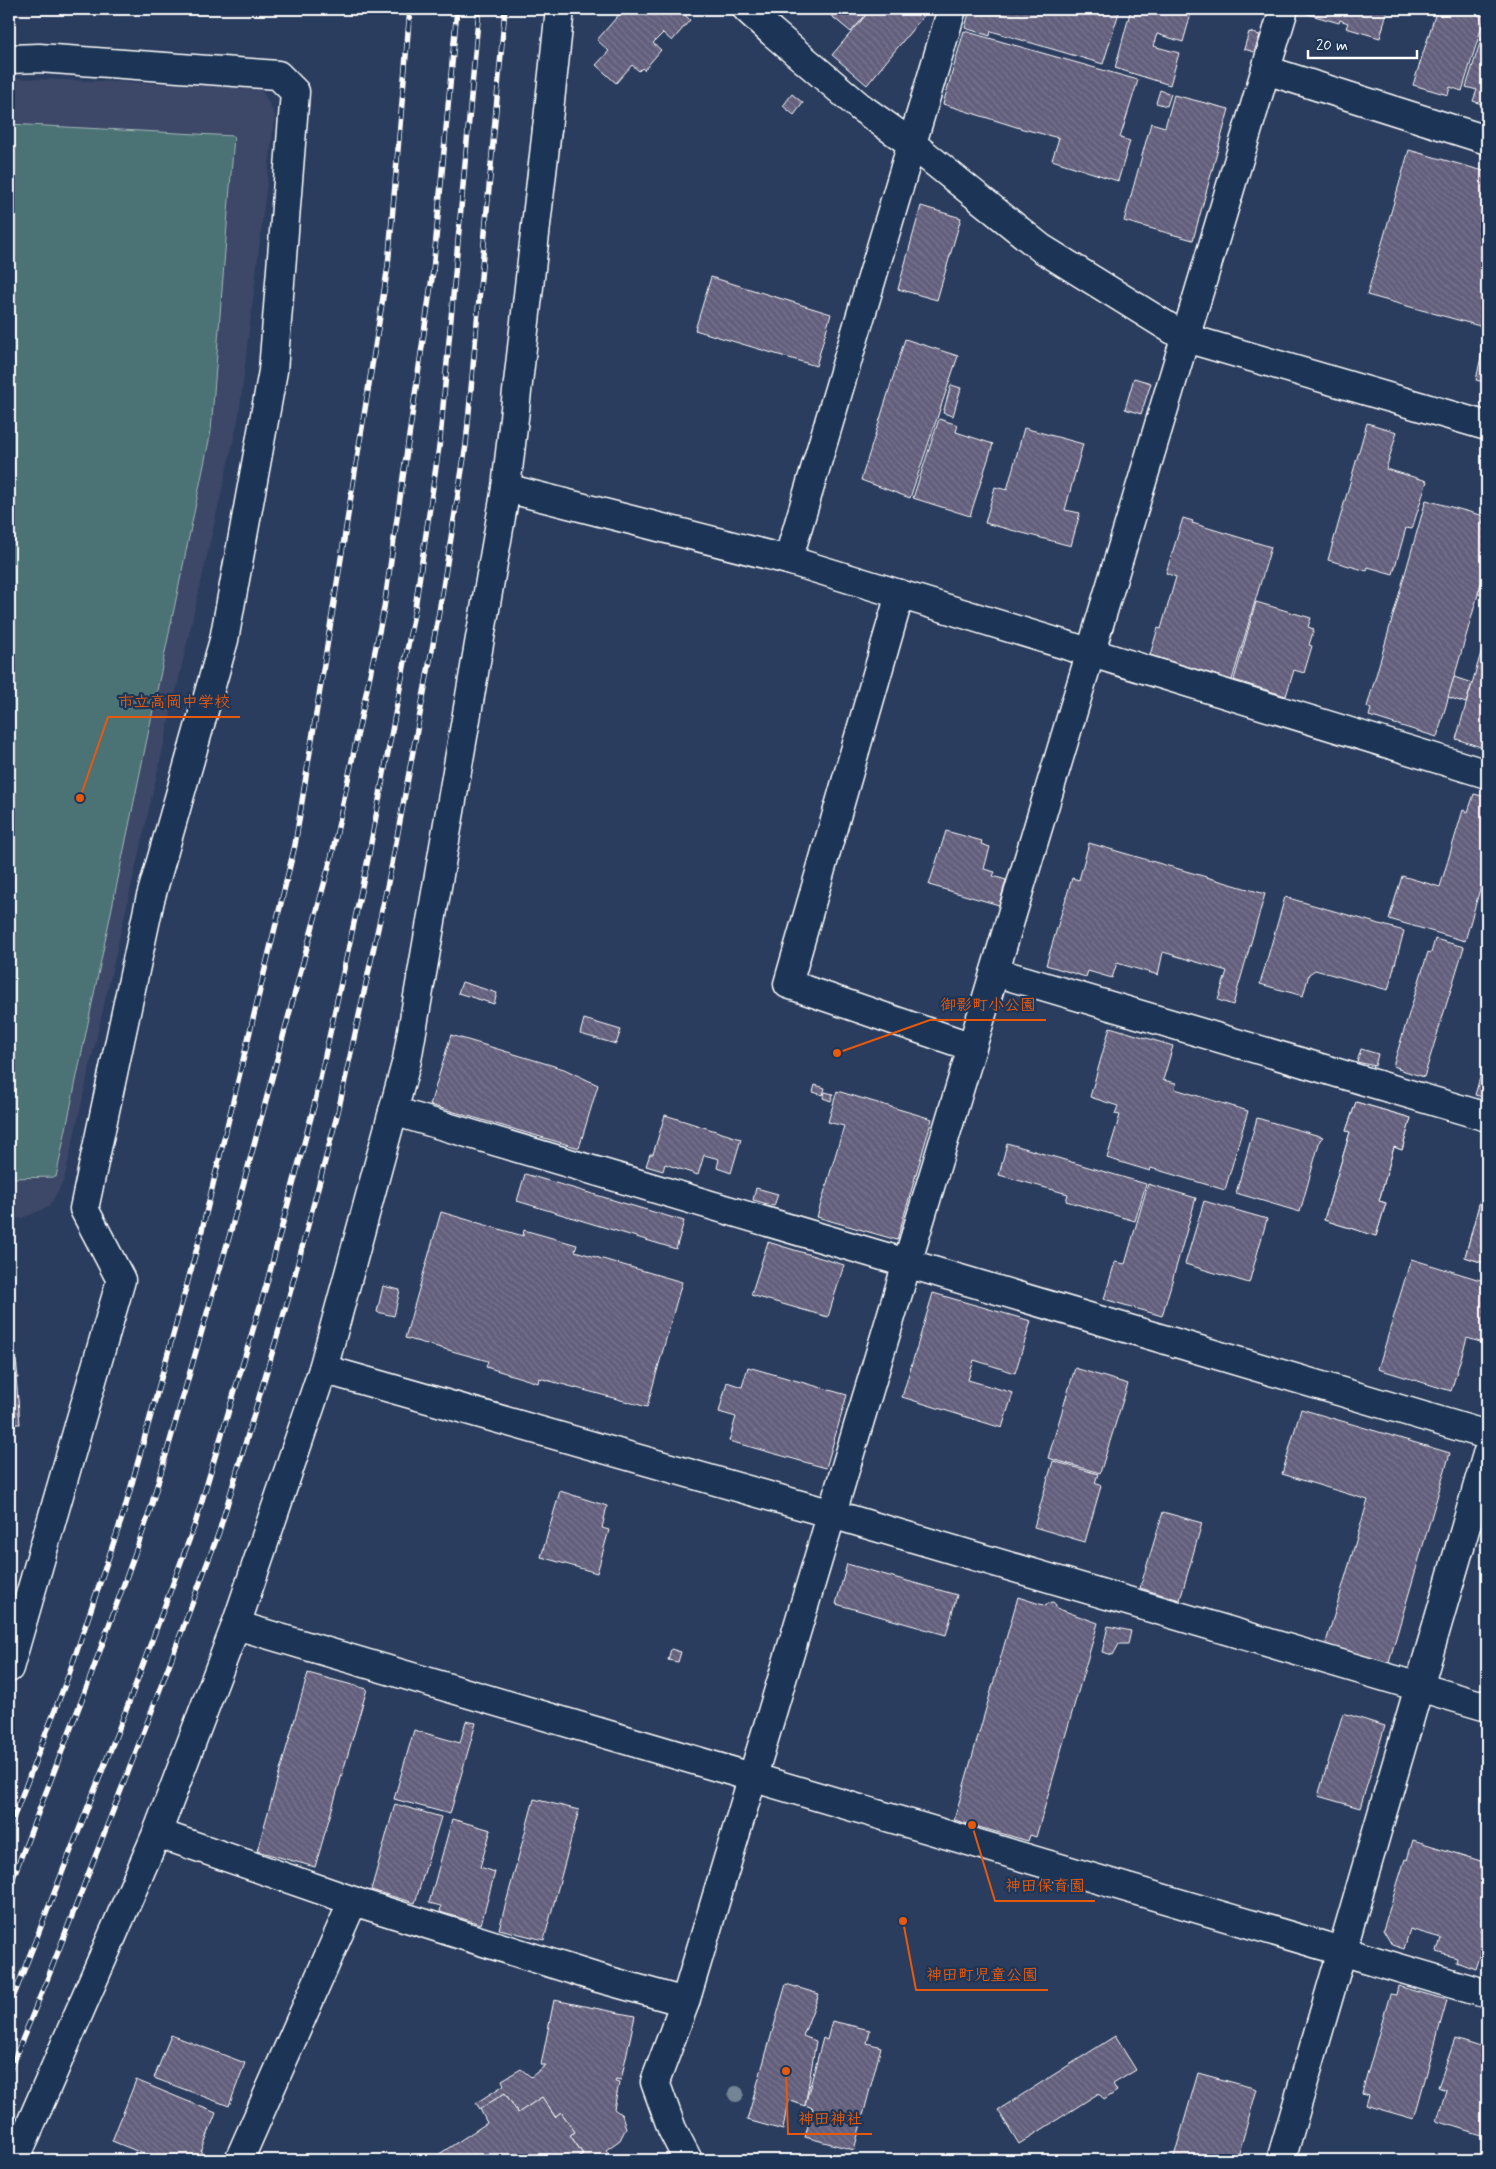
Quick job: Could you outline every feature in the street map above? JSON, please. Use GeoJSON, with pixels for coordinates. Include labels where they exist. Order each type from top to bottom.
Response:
{"type":"FeatureCollection","features":[{"type":"Feature","properties":{"kind":"street"},"geometry":{"type":"LineString","coordinates":[[15,2160],[157,1833],[236,1625],[323,1369],[409,1050],[506,488],[560,9]]}},
{"type":"Feature","properties":{"kind":"street"},"geometry":{"type":"LineString","coordinates":[[747,9],[860,107],[912,144],[1041,248],[1186,338],[1487,426]]}},
{"type":"Feature","properties":{"kind":"street"},"geometry":{"type":"LineString","coordinates":[[788,560],[952,9]]}},
{"type":"Feature","properties":{"kind":"street"},"geometry":{"type":"LineString","coordinates":[[688,2160],[672,2129],[655,2082],[685,2002],[1284,9]]}},
{"type":"Feature","properties":{"kind":"street"},"geometry":{"type":"LineString","coordinates":[[9,59],[39,58],[278,75],[295,92],[273,371],[224,640],[150,900],[84,1209],[121,1280],[9,1668]]}},
{"type":"Feature","properties":{"kind":"street"},"geometry":{"type":"LineString","coordinates":[[1266,70],[1487,140]]}},
{"type":"Feature","properties":{"kind":"street"},"geometry":{"type":"LineString","coordinates":[[506,488],[788,560],[1487,774]]}},
{"type":"Feature","properties":{"kind":"street"},"geometry":{"type":"LineString","coordinates":[[900,594],[788,984],[972,1047]]}},
{"type":"Feature","properties":{"kind":"street"},"geometry":{"type":"LineString","coordinates":[[995,972],[1487,1117]]}},
{"type":"Feature","properties":{"kind":"street"},"geometry":{"type":"LineString","coordinates":[[393,1111],[1487,1435]]}},
{"type":"Feature","properties":{"kind":"street"},"geometry":{"type":"LineString","coordinates":[[323,1369],[832,1514],[1487,1707]]}},
{"type":"Feature","properties":{"kind":"street"},"geometry":{"type":"LineString","coordinates":[[1281,2160],[1487,1454]]}},
{"type":"Feature","properties":{"kind":"street"},"geometry":{"type":"LineString","coordinates":[[236,1625],[1487,1994]]}},
{"type":"Feature","properties":{"kind":"street"},"geometry":{"type":"LineString","coordinates":[[157,1833],[353,1901],[595,1978],[685,2002]]}},
{"type":"Feature","properties":{"kind":"street"},"geometry":{"type":"LineString","coordinates":[[239,2160],[353,1901]]}},
{"type":"Feature","properties":{"kind":"shaded area"},"geometry":{"type":"Polygon","coordinates":[[[9,78],[260,87],[275,115],[239,416],[64,1180],[49,1207],[22,1218],[9,1219],[9,78]]]}},
{"type":"Feature","properties":{"kind":"green space"},"geometry":{"type":"Polygon","coordinates":[[[9,124],[234,136],[211,431],[56,1177],[9,1178],[9,124]]]}},
{"type":"Feature","properties":{"kind":"building"},"geometry":{"type":"Polygon","coordinates":[[[628,9],[671,9],[675,14],[679,9],[690,20],[672,41],[663,33],[653,43],[661,50],[644,70],[642,68],[639,71],[632,65],[616,83],[596,65],[609,51],[597,40],[623,10],[625,12],[628,9]]]}},
{"type":"Feature","properties":{"kind":"building"},"geometry":{"type":"Polygon","coordinates":[[[823,9],[871,9],[851,32],[823,9]]]}},
{"type":"Feature","properties":{"kind":"building"},"geometry":{"type":"Polygon","coordinates":[[[871,9],[929,9],[867,85],[832,55],[871,9]]]}},
{"type":"Feature","properties":{"kind":"building"},"geometry":{"type":"Polygon","coordinates":[[[970,9],[1120,9],[1103,64],[991,31],[990,36],[965,28],[970,9]]]}},
{"type":"Feature","properties":{"kind":"building"},"geometry":{"type":"Polygon","coordinates":[[[1131,9],[1192,10],[1183,42],[1157,34],[1153,46],[1179,53],[1170,85],[1115,68],[1131,9]]]}},
{"type":"Feature","properties":{"kind":"building"},"geometry":{"type":"Polygon","coordinates":[[[1305,9],[1388,9],[1380,38],[1346,28],[1348,23],[1340,20],[1339,23],[1304,13],[1305,9]]]}},
{"type":"Feature","properties":{"kind":"building"},"geometry":{"type":"Polygon","coordinates":[[[1437,9],[1469,9],[1479,12],[1478,15],[1485,16],[1462,91],[1450,87],[1448,95],[1413,85],[1437,9]]]}},
{"type":"Feature","properties":{"kind":"building"},"geometry":{"type":"Polygon","coordinates":[[[1487,21],[1487,106],[1473,101],[1477,90],[1466,87],[1487,21]]]}},
{"type":"Feature","properties":{"kind":"building"},"geometry":{"type":"Polygon","coordinates":[[[964,31],[1138,80],[1120,138],[1130,141],[1118,181],[1052,160],[1059,138],[943,104],[964,31]]]}},
{"type":"Feature","properties":{"kind":"building"},"geometry":{"type":"Polygon","coordinates":[[[1249,32],[1260,35],[1254,52],[1244,49],[1249,32]]]}},
{"type":"Feature","properties":{"kind":"building"},"geometry":{"type":"Polygon","coordinates":[[[1160,90],[1171,94],[1167,106],[1156,103],[1160,90]]]}},
{"type":"Feature","properties":{"kind":"building"},"geometry":{"type":"Polygon","coordinates":[[[792,94],[803,103],[794,115],[783,106],[792,94]]]}},
{"type":"Feature","properties":{"kind":"building"},"geometry":{"type":"Polygon","coordinates":[[[1174,95],[1229,109],[1193,240],[1124,221],[1151,123],[1165,127],[1174,95]]]}},
{"type":"Feature","properties":{"kind":"building"},"geometry":{"type":"Polygon","coordinates":[[[1409,150],[1487,172],[1487,328],[1367,295],[1409,150]]]}},
{"type":"Feature","properties":{"kind":"building"},"geometry":{"type":"Polygon","coordinates":[[[921,206],[961,218],[937,300],[898,289],[921,206]]]}},
{"type":"Feature","properties":{"kind":"building"},"geometry":{"type":"Polygon","coordinates":[[[711,277],[831,314],[816,366],[695,330],[711,277]]]}},
{"type":"Feature","properties":{"kind":"building"},"geometry":{"type":"Polygon","coordinates":[[[1487,329],[1487,383],[1476,380],[1487,329]]]}},
{"type":"Feature","properties":{"kind":"building"},"geometry":{"type":"Polygon","coordinates":[[[905,339],[958,356],[910,498],[861,480],[905,339]]]}},
{"type":"Feature","properties":{"kind":"building"},"geometry":{"type":"Polygon","coordinates":[[[1134,378],[1151,383],[1141,414],[1125,409],[1134,378]]]}},
{"type":"Feature","properties":{"kind":"building"},"geometry":{"type":"Polygon","coordinates":[[[951,385],[961,388],[953,416],[943,413],[951,385]]]}},
{"type":"Feature","properties":{"kind":"building"},"geometry":{"type":"Polygon","coordinates":[[[939,419],[958,425],[956,432],[993,444],[970,516],[913,498],[939,419]]]}},
{"type":"Feature","properties":{"kind":"building"},"geometry":{"type":"Polygon","coordinates":[[[1367,423],[1397,432],[1386,469],[1427,481],[1412,529],[1406,528],[1393,574],[1368,567],[1367,571],[1328,560],[1367,423]]]}},
{"type":"Feature","properties":{"kind":"building"},"geometry":{"type":"Polygon","coordinates":[[[1024,428],[1083,444],[1065,510],[1080,513],[1071,546],[985,523],[995,487],[1007,490],[1024,428]]]}},
{"type":"Feature","properties":{"kind":"building"},"geometry":{"type":"Polygon","coordinates":[[[1426,500],[1484,516],[1482,524],[1487,525],[1487,563],[1437,737],[1369,716],[1371,709],[1367,707],[1426,500]]]}},
{"type":"Feature","properties":{"kind":"building"},"geometry":{"type":"Polygon","coordinates":[[[1183,518],[1193,521],[1192,523],[1271,547],[1232,680],[1150,655],[1158,628],[1161,629],[1176,577],[1166,573],[1183,518]]]}},
{"type":"Feature","properties":{"kind":"building"},"geometry":{"type":"Polygon","coordinates":[[[1483,578],[1487,579],[1487,596],[1478,594],[1483,578]]]}},
{"type":"Feature","properties":{"kind":"building"},"geometry":{"type":"Polygon","coordinates":[[[1256,602],[1311,618],[1308,627],[1314,629],[1309,645],[1312,646],[1304,673],[1294,670],[1286,696],[1234,680],[1256,602]]]}},
{"type":"Feature","properties":{"kind":"building"},"geometry":{"type":"Polygon","coordinates":[[[1487,632],[1487,749],[1456,739],[1487,632]]]}},
{"type":"Feature","properties":{"kind":"building"},"geometry":{"type":"Polygon","coordinates":[[[1454,677],[1472,683],[1466,703],[1448,697],[1454,677]]]}},
{"type":"Feature","properties":{"kind":"building"},"geometry":{"type":"Polygon","coordinates":[[[1474,794],[1487,797],[1487,865],[1465,941],[1389,919],[1402,876],[1440,887],[1463,810],[1468,812],[1474,794]]]}},
{"type":"Feature","properties":{"kind":"building"},"geometry":{"type":"Polygon","coordinates":[[[946,831],[982,841],[981,844],[990,847],[984,869],[995,872],[993,876],[1006,880],[999,905],[929,885],[946,831]]]}},
{"type":"Feature","properties":{"kind":"building"},"geometry":{"type":"Polygon","coordinates":[[[1089,843],[1265,894],[1233,1005],[1218,1000],[1227,971],[1163,952],[1158,975],[1117,963],[1112,978],[1088,971],[1086,977],[1046,965],[1072,878],[1079,880],[1089,843]]]}},
{"type":"Feature","properties":{"kind":"building"},"geometry":{"type":"Polygon","coordinates":[[[1285,897],[1404,931],[1388,990],[1315,970],[1309,974],[1303,996],[1260,984],[1285,897]]]}},
{"type":"Feature","properties":{"kind":"building"},"geometry":{"type":"Polygon","coordinates":[[[1435,939],[1464,947],[1424,1077],[1393,1066],[1428,952],[1431,953],[1435,939]]]}},
{"type":"Feature","properties":{"kind":"building"},"geometry":{"type":"Polygon","coordinates":[[[462,982],[497,993],[494,1004],[458,993],[462,982]]]}},
{"type":"Feature","properties":{"kind":"building"},"geometry":{"type":"Polygon","coordinates":[[[584,1019],[621,1030],[616,1044],[580,1034],[584,1019]]]}},
{"type":"Feature","properties":{"kind":"building"},"geometry":{"type":"Polygon","coordinates":[[[1110,1027],[1173,1046],[1163,1080],[1176,1083],[1175,1089],[1248,1111],[1225,1190],[1151,1168],[1150,1171],[1107,1158],[1120,1115],[1115,1114],[1118,1106],[1090,1097],[1110,1027]]]}},
{"type":"Feature","properties":{"kind":"building"},"geometry":{"type":"Polygon","coordinates":[[[451,1035],[564,1069],[598,1085],[579,1148],[430,1105],[451,1035]]]}},
{"type":"Feature","properties":{"kind":"building"},"geometry":{"type":"Polygon","coordinates":[[[1361,1049],[1378,1054],[1375,1066],[1357,1062],[1361,1049]]]}},
{"type":"Feature","properties":{"kind":"building"},"geometry":{"type":"Polygon","coordinates":[[[1487,1053],[1487,1098],[1475,1095],[1487,1053]]]}},
{"type":"Feature","properties":{"kind":"building"},"geometry":{"type":"Polygon","coordinates":[[[815,1085],[825,1088],[823,1095],[813,1092],[815,1085]]]}},
{"type":"Feature","properties":{"kind":"building"},"geometry":{"type":"Polygon","coordinates":[[[837,1091],[932,1119],[897,1240],[817,1217],[844,1126],[828,1122],[837,1091]]]}},
{"type":"Feature","properties":{"kind":"building"},"geometry":{"type":"Polygon","coordinates":[[[825,1092],[833,1094],[831,1101],[823,1098],[825,1092]]]}},
{"type":"Feature","properties":{"kind":"building"},"geometry":{"type":"Polygon","coordinates":[[[1356,1102],[1411,1118],[1402,1150],[1394,1147],[1379,1201],[1386,1203],[1376,1236],[1324,1220],[1350,1132],[1346,1131],[1356,1102]]]}},
{"type":"Feature","properties":{"kind":"building"},"geometry":{"type":"Polygon","coordinates":[[[1356,1102],[1411,1118],[1402,1150],[1394,1147],[1379,1201],[1386,1203],[1376,1236],[1324,1220],[1350,1132],[1346,1131],[1356,1102]]]}},
{"type":"Feature","properties":{"kind":"building"},"geometry":{"type":"Polygon","coordinates":[[[665,1115],[741,1139],[731,1173],[717,1168],[719,1159],[704,1155],[698,1175],[665,1164],[663,1171],[646,1166],[650,1154],[653,1154],[665,1115]]]}},
{"type":"Feature","properties":{"kind":"building"},"geometry":{"type":"Polygon","coordinates":[[[1257,1118],[1323,1137],[1320,1140],[1300,1212],[1236,1193],[1257,1118]]]}},
{"type":"Feature","properties":{"kind":"building"},"geometry":{"type":"Polygon","coordinates":[[[1007,1143],[1146,1184],[1135,1221],[1066,1201],[1068,1194],[999,1175],[1007,1143]]]}},
{"type":"Feature","properties":{"kind":"building"},"geometry":{"type":"Polygon","coordinates":[[[525,1174],[684,1221],[676,1249],[517,1201],[525,1174]]]}},
{"type":"Feature","properties":{"kind":"building"},"geometry":{"type":"Polygon","coordinates":[[[1487,1175],[1487,1264],[1465,1257],[1487,1175]]]}},
{"type":"Feature","properties":{"kind":"building"},"geometry":{"type":"Polygon","coordinates":[[[1487,1175],[1487,1264],[1465,1257],[1487,1175]]]}},
{"type":"Feature","properties":{"kind":"building"},"geometry":{"type":"Polygon","coordinates":[[[1148,1184],[1196,1198],[1162,1316],[1104,1299],[1115,1262],[1125,1264],[1148,1184]]]}},
{"type":"Feature","properties":{"kind":"building"},"geometry":{"type":"Polygon","coordinates":[[[756,1188],[778,1194],[774,1206],[753,1200],[756,1188]]]}},
{"type":"Feature","properties":{"kind":"building"},"geometry":{"type":"Polygon","coordinates":[[[1204,1201],[1267,1219],[1249,1283],[1185,1264],[1204,1201]]]}},
{"type":"Feature","properties":{"kind":"building"},"geometry":{"type":"Polygon","coordinates":[[[441,1212],[523,1236],[524,1230],[577,1245],[575,1251],[682,1282],[647,1407],[539,1378],[538,1383],[486,1367],[488,1361],[405,1338],[441,1212]]]}},
{"type":"Feature","properties":{"kind":"building"},"geometry":{"type":"Polygon","coordinates":[[[768,1242],[844,1265],[828,1317],[751,1295],[768,1242]]]}},
{"type":"Feature","properties":{"kind":"building"},"geometry":{"type":"Polygon","coordinates":[[[1411,1259],[1487,1282],[1487,1344],[1467,1338],[1451,1391],[1378,1369],[1411,1259]]]}},
{"type":"Feature","properties":{"kind":"building"},"geometry":{"type":"Polygon","coordinates":[[[383,1286],[400,1290],[394,1316],[377,1312],[383,1286]]]}},
{"type":"Feature","properties":{"kind":"building"},"geometry":{"type":"Polygon","coordinates":[[[9,1292],[18,1378],[15,1378],[19,1412],[15,1412],[16,1419],[10,1420],[11,1429],[9,1430],[9,1292]]]}},
{"type":"Feature","properties":{"kind":"building"},"geometry":{"type":"Polygon","coordinates":[[[933,1293],[1031,1321],[1015,1373],[974,1360],[968,1380],[1013,1393],[1002,1428],[902,1397],[933,1293]]]}},
{"type":"Feature","properties":{"kind":"building"},"geometry":{"type":"Polygon","coordinates":[[[9,1294],[20,1424],[9,1424],[9,1294]]]}},
{"type":"Feature","properties":{"kind":"building"},"geometry":{"type":"Polygon","coordinates":[[[748,1367],[847,1395],[826,1468],[729,1441],[736,1417],[719,1412],[727,1382],[742,1387],[748,1367]]]}},
{"type":"Feature","properties":{"kind":"building"},"geometry":{"type":"Polygon","coordinates":[[[1075,1368],[1128,1384],[1100,1473],[1048,1458],[1075,1368]]]}},
{"type":"Feature","properties":{"kind":"building"},"geometry":{"type":"Polygon","coordinates":[[[1301,1409],[1450,1453],[1388,1665],[1325,1646],[1368,1500],[1282,1474],[1301,1409]]]}},
{"type":"Feature","properties":{"kind":"building"},"geometry":{"type":"Polygon","coordinates":[[[1053,1461],[1098,1474],[1095,1483],[1101,1486],[1085,1542],[1034,1527],[1053,1461]]]}},
{"type":"Feature","properties":{"kind":"building"},"geometry":{"type":"Polygon","coordinates":[[[560,1491],[607,1506],[602,1528],[609,1530],[597,1573],[541,1557],[560,1491]]]}},
{"type":"Feature","properties":{"kind":"building"},"geometry":{"type":"Polygon","coordinates":[[[1163,1512],[1202,1523],[1180,1600],[1140,1588],[1163,1512]]]}},
{"type":"Feature","properties":{"kind":"building"},"geometry":{"type":"Polygon","coordinates":[[[847,1564],[957,1595],[946,1635],[836,1604],[847,1564]]]}},
{"type":"Feature","properties":{"kind":"building"},"geometry":{"type":"Polygon","coordinates":[[[1018,1597],[1046,1606],[1048,1603],[1053,1602],[1056,1608],[1098,1623],[1036,1837],[1030,1835],[1028,1841],[954,1820],[1018,1597]]]}},
{"type":"Feature","properties":{"kind":"building"},"geometry":{"type":"Polygon","coordinates":[[[1108,1626],[1131,1631],[1128,1644],[1119,1644],[1113,1655],[1102,1652],[1108,1626]]]}},
{"type":"Feature","properties":{"kind":"building"},"geometry":{"type":"Polygon","coordinates":[[[671,1649],[681,1652],[678,1662],[668,1660],[671,1649]]]}},
{"type":"Feature","properties":{"kind":"building"},"geometry":{"type":"Polygon","coordinates":[[[308,1673],[367,1689],[315,1867],[257,1851],[308,1673]]]}},
{"type":"Feature","properties":{"kind":"building"},"geometry":{"type":"Polygon","coordinates":[[[1343,1713],[1385,1726],[1360,1808],[1318,1796],[1343,1713]]]}},
{"type":"Feature","properties":{"kind":"building"},"geometry":{"type":"Polygon","coordinates":[[[466,1721],[476,1723],[450,1814],[394,1799],[414,1730],[460,1743],[466,1721]]]}},
{"type":"Feature","properties":{"kind":"building"},"geometry":{"type":"Polygon","coordinates":[[[534,1799],[579,1810],[544,1940],[499,1929],[534,1799]]]}},
{"type":"Feature","properties":{"kind":"building"},"geometry":{"type":"Polygon","coordinates":[[[395,1804],[441,1817],[415,1903],[371,1890],[395,1804]]]}},
{"type":"Feature","properties":{"kind":"building"},"geometry":{"type":"Polygon","coordinates":[[[452,1819],[491,1830],[480,1867],[495,1872],[481,1924],[440,1912],[441,1906],[429,1903],[452,1819]]]}},
{"type":"Feature","properties":{"kind":"building"},"geometry":{"type":"Polygon","coordinates":[[[1413,1840],[1487,1863],[1487,1926],[1483,1925],[1480,1932],[1486,1934],[1475,1969],[1456,1962],[1457,1958],[1437,1952],[1441,1938],[1410,1929],[1404,1949],[1392,1945],[1383,1930],[1405,1859],[1407,1860],[1413,1840]]]}},
{"type":"Feature","properties":{"kind":"building"},"geometry":{"type":"Polygon","coordinates":[[[786,1984],[819,1994],[803,2036],[816,2041],[805,2106],[788,2100],[783,2130],[747,2120],[786,1984]]]}},
{"type":"Feature","properties":{"kind":"building"},"geometry":{"type":"Polygon","coordinates":[[[1398,1986],[1447,2000],[1414,2119],[1365,2105],[1368,2095],[1362,2093],[1390,1994],[1396,1995],[1398,1986]]]}},
{"type":"Feature","properties":{"kind":"building"},"geometry":{"type":"Polygon","coordinates":[[[554,2000],[635,2016],[621,2080],[616,2079],[615,2082],[619,2083],[614,2109],[622,2115],[626,2128],[620,2140],[606,2150],[613,2160],[580,2160],[579,2156],[583,2154],[570,2135],[575,2132],[561,2112],[555,2117],[542,2097],[518,2113],[505,2093],[480,2109],[476,2103],[504,2085],[502,2080],[521,2069],[531,2077],[546,2065],[541,2065],[554,2000]]]}},
{"type":"Feature","properties":{"kind":"building"},"geometry":{"type":"Polygon","coordinates":[[[832,2021],[870,2030],[867,2043],[881,2047],[854,2150],[805,2137],[813,2108],[805,2105],[823,2038],[827,2040],[832,2021]]]}},
{"type":"Feature","properties":{"kind":"building"},"geometry":{"type":"Polygon","coordinates":[[[171,2035],[245,2063],[229,2106],[154,2078],[171,2035]]]}},
{"type":"Feature","properties":{"kind":"building"},"geometry":{"type":"Polygon","coordinates":[[[1115,2036],[1136,2070],[1113,2084],[1117,2091],[1104,2100],[1099,2093],[1019,2144],[998,2110],[1115,2036]]]}},
{"type":"Feature","properties":{"kind":"building"},"geometry":{"type":"Polygon","coordinates":[[[1455,2039],[1487,2049],[1487,2137],[1437,2121],[1446,2090],[1438,2087],[1455,2039]]]}},
{"type":"Feature","properties":{"kind":"building"},"geometry":{"type":"Polygon","coordinates":[[[1198,2073],[1257,2089],[1237,2160],[1173,2160],[1198,2073]]]}},
{"type":"Feature","properties":{"kind":"building"},"geometry":{"type":"Polygon","coordinates":[[[136,2080],[216,2113],[198,2160],[159,2160],[112,2141],[136,2080]]]}},
{"type":"Feature","properties":{"kind":"building"},"geometry":{"type":"Polygon","coordinates":[[[505,2093],[518,2113],[542,2097],[555,2117],[561,2112],[575,2132],[570,2135],[582,2153],[579,2156],[581,2160],[430,2160],[487,2123],[480,2109],[505,2093]]]}},
{"type":"Feature","properties":{"kind":"railway"},"geometry":{"type":"LineString","coordinates":[[9,1829],[69,1674],[124,1512],[202,1230],[295,845],[388,266],[410,9]]}},
{"type":"Feature","properties":{"kind":"railway"},"geometry":{"type":"LineString","coordinates":[[9,1888],[89,1681],[148,1517],[230,1234],[333,851],[384,608],[433,271],[457,9]]}},
{"type":"Feature","properties":{"kind":"railway"},"geometry":{"type":"LineString","coordinates":[[9,2008],[128,1705],[195,1524],[266,1286],[314,1106],[368,859],[415,608],[440,440],[479,9]]}},
{"type":"Feature","properties":{"kind":"railway"},"geometry":{"type":"LineString","coordinates":[[9,2072],[49,1975],[151,1713],[219,1532],[290,1293],[338,1112],[392,864],[439,612],[466,445],[505,9]]}},
{"type":"Feature","properties":{"kind":"place","name":"市立高岡中学校"},"geometry":{"type":"Point","coordinates":[80,798]}},
{"type":"Feature","properties":{"kind":"place","name":"御影町小公園"},"geometry":{"type":"Point","coordinates":[837,1053]}},
{"type":"Feature","properties":{"kind":"place","name":"神田保育園"},"geometry":{"type":"Point","coordinates":[972,1825]}},
{"type":"Feature","properties":{"kind":"place","name":"神田町児童公園"},"geometry":{"type":"Point","coordinates":[903,1921]}},
{"type":"Feature","properties":{"kind":"place","name":"神田神社"},"geometry":{"type":"Point","coordinates":[786,2071]}}]}
